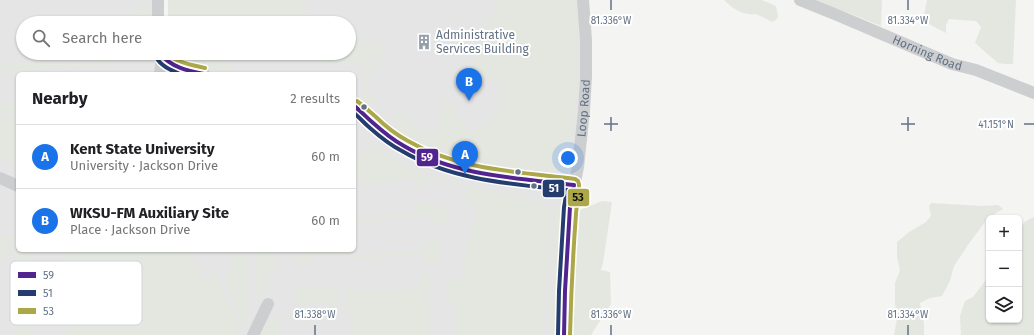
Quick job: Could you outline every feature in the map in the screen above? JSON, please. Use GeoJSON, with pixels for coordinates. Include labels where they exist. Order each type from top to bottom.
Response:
{"type":"FeatureCollection","features":[{"type":"Feature","properties":{"kind":"street"},"geometry":{"type":"LineString","coordinates":[[158,0],[158,16]]}},
{"type":"Feature","properties":{"kind":"street","name":"Loop Road"},"geometry":{"type":"LineString","coordinates":[[564,335],[570,207],[578,167],[586,84],[586,40],[583,0]]}},
{"type":"Feature","properties":{"kind":"street","name":"Horning Road"},"geometry":{"type":"LineString","coordinates":[[800,0],[952,64],[976,70],[1034,93]]}},
{"type":"Feature","properties":{"kind":"street"},"geometry":{"type":"LineString","coordinates":[[160,72],[161,60]]}},
{"type":"Feature","properties":{"kind":"street"},"geometry":{"type":"LineString","coordinates":[[166,60],[169,63],[198,72]]}},
{"type":"Feature","properties":{"kind":"street"},"geometry":{"type":"LineString","coordinates":[[356,107],[374,124],[405,146],[428,157],[484,173],[574,185]]}},
{"type":"Feature","properties":{"kind":"street"},"geometry":{"type":"LineString","coordinates":[[0,178],[16,185]]}},
{"type":"Feature","properties":{"kind":"street"},"geometry":{"type":"LineString","coordinates":[[253,335],[268,304]]}},
{"type":"Feature","properties":{"kind":"shaded area"},"geometry":{"type":"Polygon","coordinates":[[[0,0],[158,0],[158,16],[16,16],[16,60],[356,60],[356,16],[209,16],[235,0],[583,0],[586,40],[564,335],[0,335],[0,0]]]}},
{"type":"Feature","properties":{"kind":"shaded area"},"geometry":{"type":"Polygon","coordinates":[[[168,0],[308,0],[302,16],[168,16],[168,0]]]}},
{"type":"Feature","properties":{"kind":"shaded area"},"geometry":{"type":"Polygon","coordinates":[[[498,0],[575,0],[577,17],[578,77],[571,155],[565,167],[558,171],[547,174],[507,170],[452,158],[422,147],[401,135],[394,121],[395,114],[397,112],[410,117],[409,121],[411,125],[435,134],[446,99],[471,134],[494,117],[504,85],[468,71],[498,0]]]}},
{"type":"Feature","properties":{"kind":"shaded area"},"geometry":{"type":"Polygon","coordinates":[[[724,0],[762,0],[776,6],[778,17],[772,22],[756,14],[738,11],[724,0]]]}},
{"type":"Feature","properties":{"kind":"shaded area"},"geometry":{"type":"Polygon","coordinates":[[[816,0],[882,0],[881,26],[816,0]]]}},
{"type":"Feature","properties":{"kind":"shaded area"},"geometry":{"type":"Polygon","coordinates":[[[927,0],[1016,0],[1013,64],[998,63],[975,43],[981,27],[976,21],[949,19],[946,25],[946,33],[923,21],[927,0]]]}},
{"type":"Feature","properties":{"kind":"shaded area"},"geometry":{"type":"Polygon","coordinates":[[[141,2],[144,4],[148,8],[150,16],[129,16],[136,14],[137,4],[141,2]]]}},
{"type":"Feature","properties":{"kind":"shaded area"},"geometry":{"type":"Polygon","coordinates":[[[356,38],[386,49],[378,58],[359,63],[234,60],[356,60],[356,38]]]}},
{"type":"Feature","properties":{"kind":"shaded area"},"geometry":{"type":"Polygon","coordinates":[[[100,60],[127,60],[100,66],[24,69],[0,73],[0,66],[2,65],[24,62],[84,63],[100,60]]]}},
{"type":"Feature","properties":{"kind":"shaded area"},"geometry":{"type":"Polygon","coordinates":[[[142,60],[148,60],[148,64],[144,65],[142,60]]]}},
{"type":"Feature","properties":{"kind":"shaded area"},"geometry":{"type":"Polygon","coordinates":[[[219,60],[230,62],[227,72],[200,66],[187,61],[219,60]]]}},
{"type":"Feature","properties":{"kind":"shaded area"},"geometry":{"type":"Polygon","coordinates":[[[384,61],[381,67],[368,73],[368,95],[378,96],[377,101],[374,103],[368,103],[356,97],[364,95],[365,74],[359,72],[362,65],[384,61]]]}},
{"type":"Feature","properties":{"kind":"shaded area"},"geometry":{"type":"Polygon","coordinates":[[[16,101],[16,113],[0,113],[0,103],[16,101]]]}},
{"type":"Feature","properties":{"kind":"shaded area"},"geometry":{"type":"Polygon","coordinates":[[[0,117],[16,117],[16,166],[0,155],[0,117]]]}},
{"type":"Feature","properties":{"kind":"shaded area"},"geometry":{"type":"Polygon","coordinates":[[[374,144],[392,158],[432,177],[466,186],[518,196],[532,202],[538,203],[539,201],[548,207],[551,217],[545,297],[544,335],[458,335],[458,304],[448,304],[448,280],[462,277],[477,204],[467,201],[464,195],[467,189],[426,179],[423,188],[417,187],[416,179],[414,177],[384,182],[356,181],[356,161],[374,144]]]}},
{"type":"Feature","properties":{"kind":"shaded area"},"geometry":{"type":"Polygon","coordinates":[[[418,201],[444,207],[449,218],[445,224],[434,225],[426,213],[377,221],[356,220],[356,216],[373,217],[414,212],[414,204],[418,201]]]}},
{"type":"Feature","properties":{"kind":"shaded area"},"geometry":{"type":"Polygon","coordinates":[[[602,201],[612,202],[601,270],[610,272],[611,304],[591,335],[571,335],[575,245],[580,210],[602,201]]]}},
{"type":"Feature","properties":{"kind":"shaded area"},"geometry":{"type":"Polygon","coordinates":[[[931,203],[982,206],[998,205],[1003,209],[993,215],[986,215],[986,221],[954,266],[950,281],[942,296],[930,298],[920,303],[924,325],[924,335],[894,335],[897,319],[895,283],[900,270],[897,257],[897,242],[909,232],[926,222],[931,216],[929,206],[931,203]]]}},
{"type":"Feature","properties":{"kind":"shaded area"},"geometry":{"type":"Polygon","coordinates":[[[555,209],[563,212],[557,292],[556,335],[549,335],[551,270],[555,209]]]}},
{"type":"Feature","properties":{"kind":"shaded area"},"geometry":{"type":"Polygon","coordinates":[[[1034,217],[1034,335],[961,335],[960,316],[965,301],[973,297],[986,280],[986,323],[1022,323],[1022,226],[1026,221],[1034,217]]]}},
{"type":"Feature","properties":{"kind":"shaded area"},"geometry":{"type":"Polygon","coordinates":[[[0,235],[16,238],[16,245],[7,258],[0,263],[0,235]]]}},
{"type":"Feature","properties":{"kind":"shaded area"},"geometry":{"type":"Polygon","coordinates":[[[433,237],[441,240],[442,245],[439,261],[437,263],[429,264],[425,254],[362,259],[312,253],[309,263],[298,262],[300,252],[341,252],[364,255],[425,249],[425,238],[433,237]]]}},
{"type":"Feature","properties":{"kind":"shaded area"},"geometry":{"type":"Polygon","coordinates":[[[21,252],[32,252],[30,261],[17,261],[21,252]]]}},
{"type":"Feature","properties":{"kind":"shaded area"},"geometry":{"type":"Polygon","coordinates":[[[66,252],[190,252],[203,281],[217,274],[241,335],[67,335],[65,325],[142,325],[142,261],[64,261],[66,252]]]}},
{"type":"Feature","properties":{"kind":"shaded area"},"geometry":{"type":"Polygon","coordinates":[[[229,252],[246,252],[248,297],[245,325],[243,325],[225,277],[229,275],[228,272],[235,267],[229,252]]]}},
{"type":"Feature","properties":{"kind":"shaded area"},"geometry":{"type":"Polygon","coordinates":[[[253,252],[278,252],[264,294],[256,294],[256,266],[253,252]]]}},
{"type":"Feature","properties":{"kind":"shaded area"},"geometry":{"type":"Polygon","coordinates":[[[429,274],[429,335],[352,335],[349,308],[344,308],[345,289],[360,292],[419,288],[419,276],[429,274]]]}},
{"type":"Feature","properties":{"kind":"shaded area"},"geometry":{"type":"Polygon","coordinates":[[[298,284],[313,287],[339,288],[337,297],[338,308],[331,309],[330,302],[291,306],[298,284]]]}},
{"type":"Feature","properties":{"kind":"shaded area"},"geometry":{"type":"Polygon","coordinates":[[[280,316],[282,335],[260,335],[269,318],[280,316]]]}},
{"type":"Feature","properties":{"kind":"shaded area"},"geometry":{"type":"Polygon","coordinates":[[[12,325],[32,325],[34,335],[15,335],[12,325]]]}},
{"type":"Feature","properties":{"kind":"transit line","name":"51"},"geometry":{"type":"LineString","coordinates":[[158,60],[163,65],[176,72]]}},
{"type":"Feature","properties":{"kind":"transit line","name":"59"},"geometry":{"type":"LineString","coordinates":[[166,60],[174,65],[195,72]]}},
{"type":"Feature","properties":{"kind":"transit line","name":"53"},"geometry":{"type":"LineString","coordinates":[[178,60],[190,65],[205,68]]}},
{"type":"Feature","properties":{"kind":"transit line","name":"53"},"geometry":{"type":"LineString","coordinates":[[357,101],[387,127],[408,141],[427,151],[468,164],[511,172],[575,179],[578,181],[579,188],[576,211],[570,335]]}},
{"type":"Feature","properties":{"kind":"transit line","name":"59"},"geometry":{"type":"LineString","coordinates":[[356,108],[396,141],[424,156],[444,164],[487,174],[574,185]]}},
{"type":"Feature","properties":{"kind":"transit line","name":"51"},"geometry":{"type":"LineString","coordinates":[[356,115],[393,146],[421,161],[461,175],[503,183],[567,190],[564,207],[558,335]]}},
{"type":"Feature","properties":{"kind":"transit line","name":"59"},"geometry":{"type":"LineString","coordinates":[[564,335],[570,207],[574,185]]}},
{"type":"Feature","properties":{"kind":"place","name":"Administrative Services Building"},"geometry":{"type":"Point","coordinates":[424,42]}},
{"type":"Feature","properties":{"kind":"place","name":"WKSU-FM Auxiliary Site"},"geometry":{"type":"Point","coordinates":[469,101]}},
{"type":"Feature","properties":{"kind":"place","name":"Kent State University"},"geometry":{"type":"Point","coordinates":[465,174]}}]}
